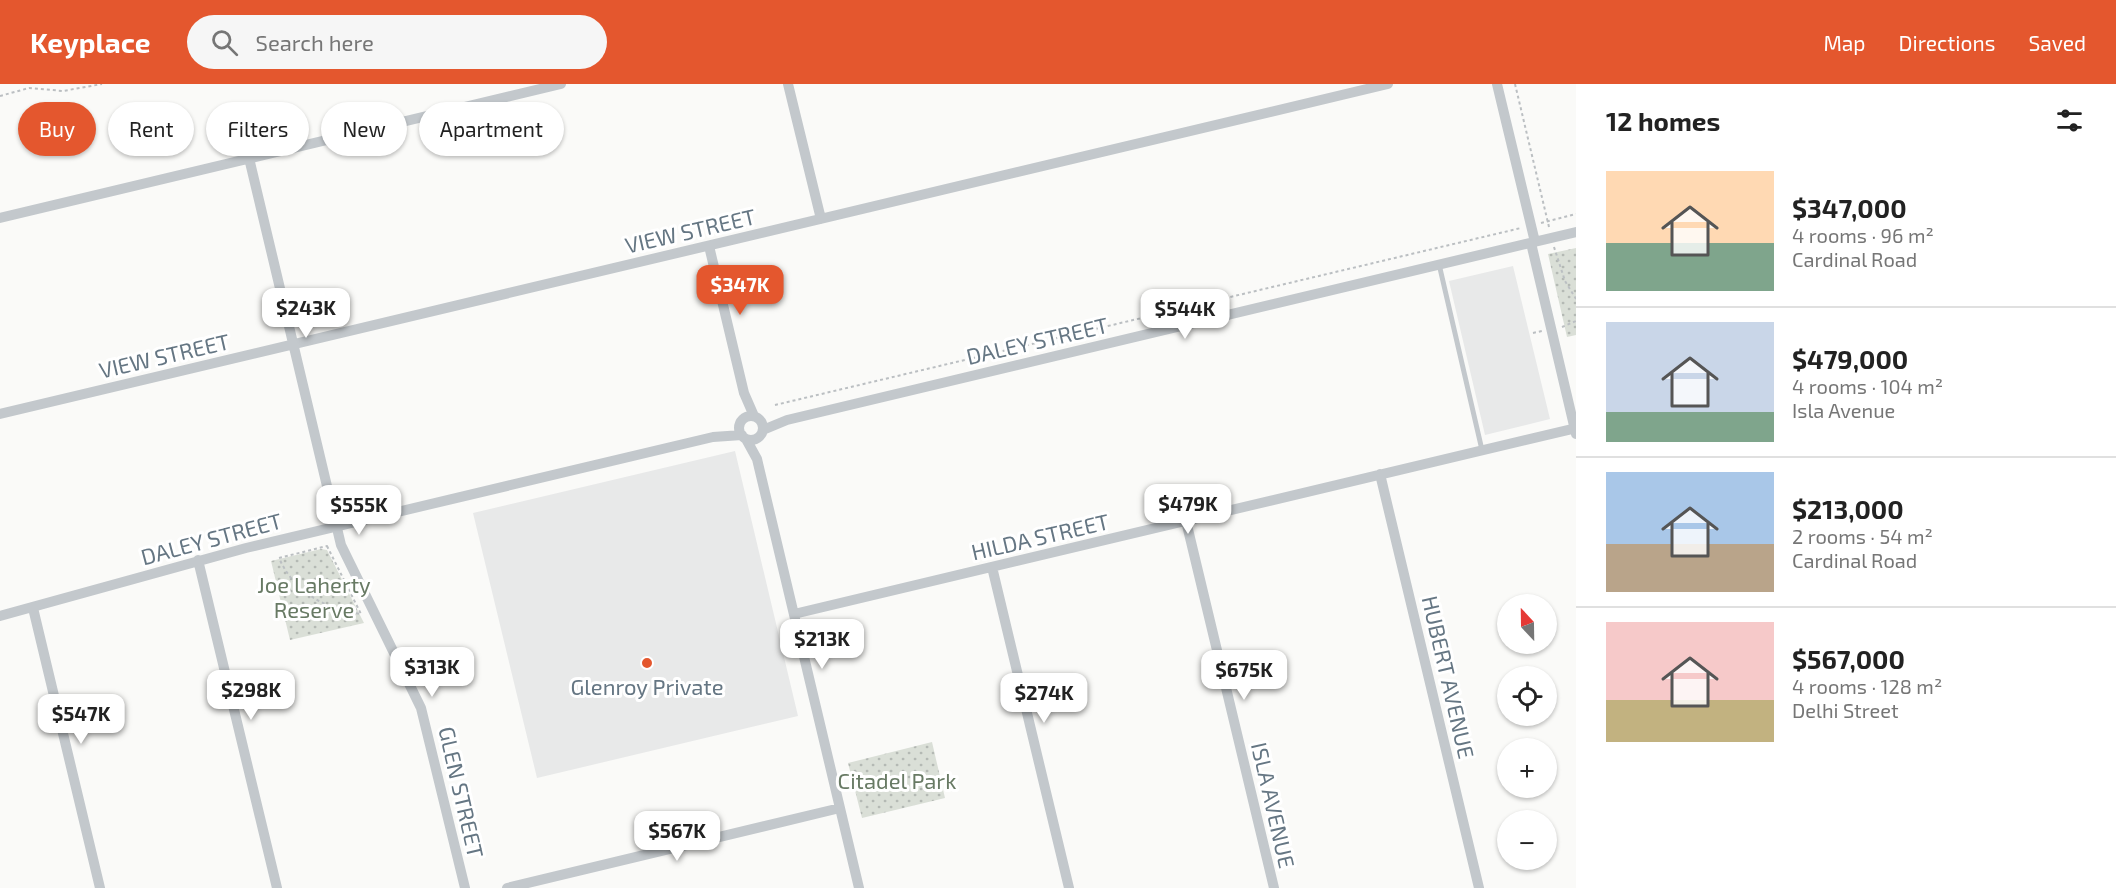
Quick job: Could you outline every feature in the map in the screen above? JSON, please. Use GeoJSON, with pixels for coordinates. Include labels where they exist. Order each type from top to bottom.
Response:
{"type":"FeatureCollection","features":[{"type":"Feature","properties":{"kind":"street"},"geometry":{"type":"LineString","coordinates":[[0,218],[561,84]]}},
{"type":"Feature","properties":{"kind":"street"},"geometry":{"type":"LineString","coordinates":[[788,84],[820,219]]}},
{"type":"Feature","properties":{"kind":"street","name":"VIEW STREET"},"geometry":{"type":"LineString","coordinates":[[0,414],[1388,84]]}},
{"type":"Feature","properties":{"kind":"street"},"geometry":{"type":"LineString","coordinates":[[1497,84],[1576,430]]}},
{"type":"Feature","properties":{"kind":"street","name":"GLEN STREET"},"geometry":{"type":"LineString","coordinates":[[249,158],[336,527],[345,554],[425,720],[465,888]]}},
{"type":"Feature","properties":{"kind":"street","name":"DALEY STREET"},"geometry":{"type":"LineString","coordinates":[[0,616],[198,560],[1576,232]]}},
{"type":"Feature","properties":{"kind":"street"},"geometry":{"type":"LineString","coordinates":[[709,246],[859,888]]}},
{"type":"Feature","properties":{"kind":"street","name":"HILDA STREET"},"geometry":{"type":"LineString","coordinates":[[794,614],[1482,450],[1576,430]]}},
{"type":"Feature","properties":{"kind":"street","name":"HUBERT AVENUE"},"geometry":{"type":"LineString","coordinates":[[1380,474],[1479,888]]}},
{"type":"Feature","properties":{"kind":"street","name":"ISLA AVENUE"},"geometry":{"type":"LineString","coordinates":[[1186,521],[1274,888]]}},
{"type":"Feature","properties":{"kind":"street"},"geometry":{"type":"LineString","coordinates":[[198,560],[277,888]]}},
{"type":"Feature","properties":{"kind":"street"},"geometry":{"type":"LineString","coordinates":[[993,567],[1069,888]]}},
{"type":"Feature","properties":{"kind":"street"},"geometry":{"type":"LineString","coordinates":[[33,608],[100,888]]}},
{"type":"Feature","properties":{"kind":"street"},"geometry":{"type":"LineString","coordinates":[[507,888],[840,808]]}},
{"type":"Feature","properties":{"kind":"lane"},"geometry":{"type":"LineString","coordinates":[[1439,264],[1482,450]]}},
{"type":"Feature","properties":{"kind":"path"},"geometry":{"type":"LineString","coordinates":[[0,96],[30,88],[63,91],[102,84]]}},
{"type":"Feature","properties":{"kind":"path"},"geometry":{"type":"LineString","coordinates":[[1515,84],[1551,238],[1564,281],[1576,299]]}},
{"type":"Feature","properties":{"kind":"path"},"geometry":{"type":"LineString","coordinates":[[775,405],[1576,214]]}},
{"type":"Feature","properties":{"kind":"path"},"geometry":{"type":"LineString","coordinates":[[327,546],[361,614],[331,608],[315,599],[294,582],[279,558],[327,546]]}},
{"type":"Feature","properties":{"kind":"shaded area"},"geometry":{"type":"Polygon","coordinates":[[[1513,266],[1550,419],[1485,435],[1449,281],[1513,266]]]}},
{"type":"Feature","properties":{"kind":"shaded area","name":"Glenroy Private"},"geometry":{"type":"Polygon","coordinates":[[[735,451],[798,716],[537,778],[473,513],[735,451]]]}},
{"type":"Feature","properties":{"kind":"green space"},"geometry":{"type":"Polygon","coordinates":[[[1576,248],[1576,335],[1567,337],[1548,254],[1576,248]]]}},
{"type":"Feature","properties":{"kind":"green space","name":"Joe Laherty Reserve"},"geometry":{"type":"Polygon","coordinates":[[[321,549],[327,550],[364,623],[290,640],[271,561],[321,549]]]}},
{"type":"Feature","properties":{"kind":"green space","name":"Citadel Park"},"geometry":{"type":"Polygon","coordinates":[[[932,742],[945,798],[862,818],[848,763],[932,742]]]}},
{"type":"Feature","properties":{"kind":"place","name":"Glenroy Private"},"geometry":{"type":"Point","coordinates":[647,663]}}]}
